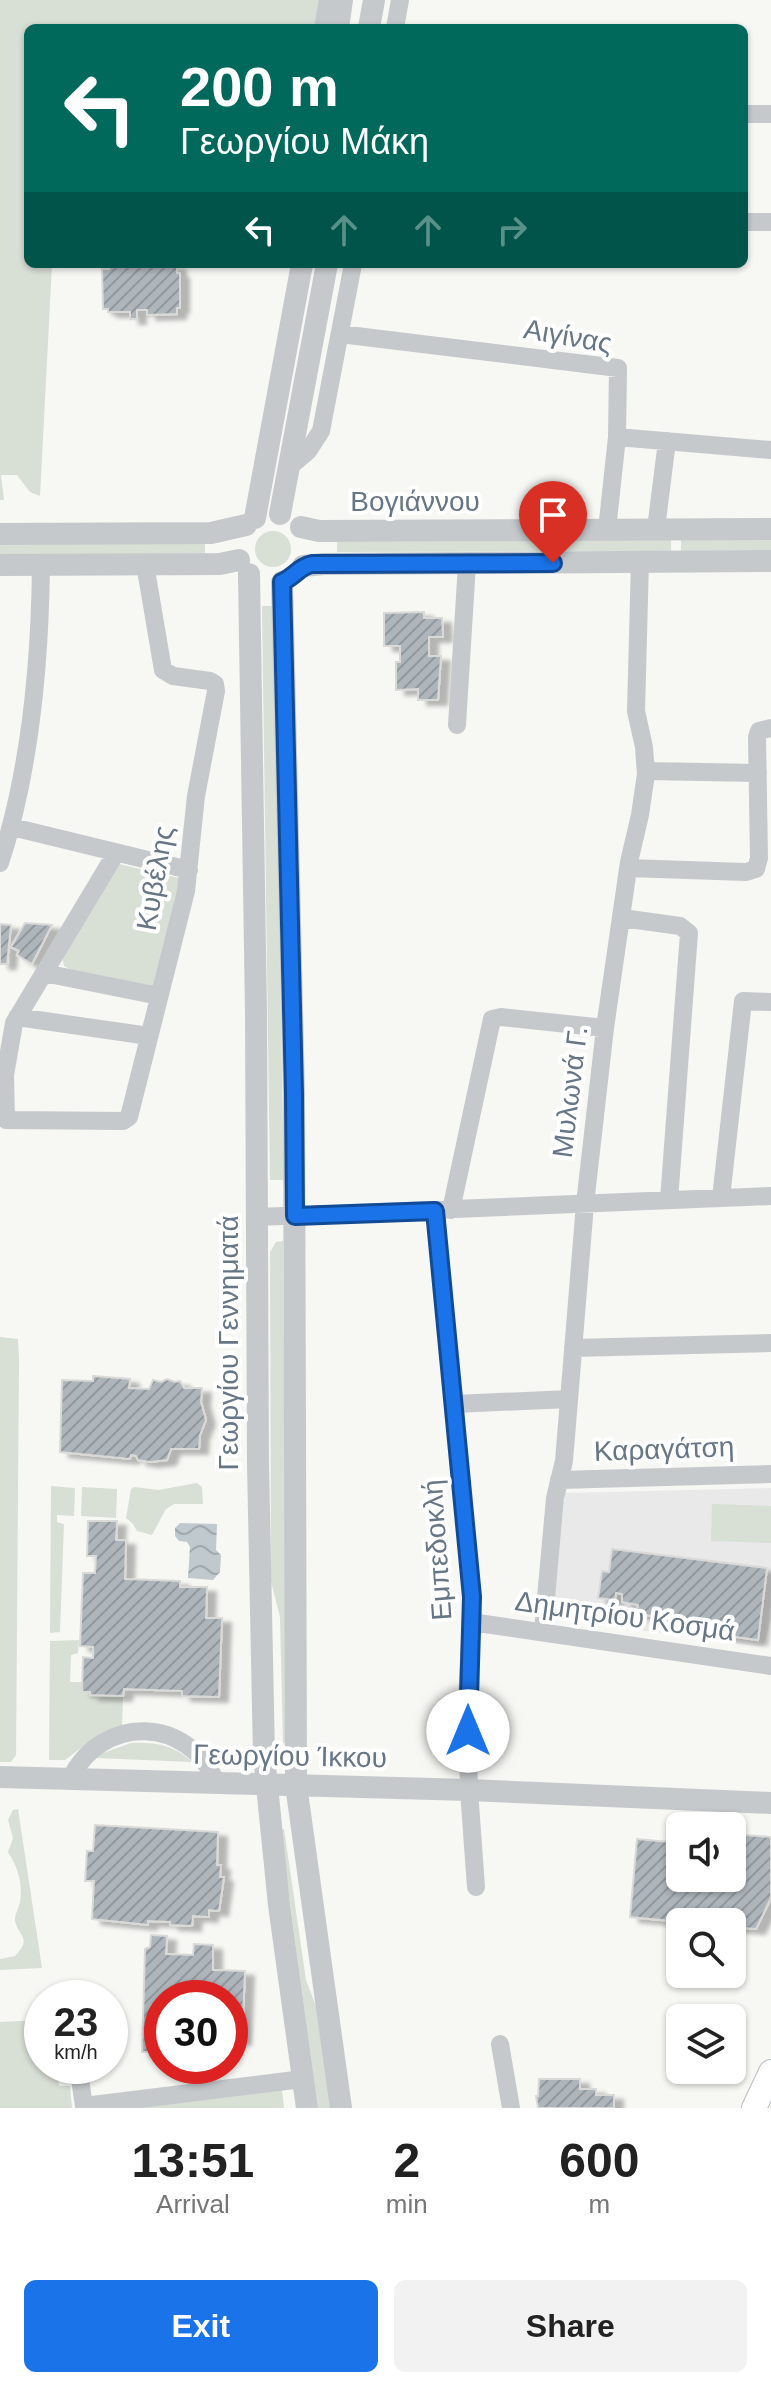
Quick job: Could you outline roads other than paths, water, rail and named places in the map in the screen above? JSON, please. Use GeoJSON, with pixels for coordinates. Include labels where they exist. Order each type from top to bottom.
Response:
{"type":"FeatureCollection","features":[{"type":"Feature","properties":{"kind":"main road"},"geometry":{"type":"LineString","coordinates":[[754,2108],[771,2072]]}},
{"type":"Feature","properties":{"kind":"street"},"geometry":{"type":"LineString","coordinates":[[324,24],[328,0]]}},
{"type":"Feature","properties":{"kind":"street"},"geometry":{"type":"LineString","coordinates":[[339,24],[342,0]]}},
{"type":"Feature","properties":{"kind":"street"},"geometry":{"type":"LineString","coordinates":[[370,24],[374,0]]}},
{"type":"Feature","properties":{"kind":"street"},"geometry":{"type":"LineString","coordinates":[[396,24],[400,0]]}},
{"type":"Feature","properties":{"kind":"street"},"geometry":{"type":"LineString","coordinates":[[748,114],[771,114]]}},
{"type":"Feature","properties":{"kind":"street"},"geometry":{"type":"LineString","coordinates":[[748,222],[771,222]]}},
{"type":"Feature","properties":{"kind":"street"},"geometry":{"type":"LineString","coordinates":[[244,567],[238,542],[251,521],[301,268]]}},
{"type":"Feature","properties":{"kind":"street"},"geometry":{"type":"LineString","coordinates":[[0,534],[211,533],[266,514],[280,514],[326,268]]}},
{"type":"Feature","properties":{"kind":"street"},"geometry":{"type":"LineString","coordinates":[[289,467],[308,451],[321,431],[352,268]]}},
{"type":"Feature","properties":{"kind":"street","name":"Αιγίνας"},"geometry":{"type":"LineString","coordinates":[[340,334],[618,368],[617,437]]}},
{"type":"Feature","properties":{"kind":"street"},"geometry":{"type":"LineString","coordinates":[[607,530],[617,437],[771,450]]}},
{"type":"Feature","properties":{"kind":"street"},"geometry":{"type":"LineString","coordinates":[[656,529],[667,441]]}},
{"type":"Feature","properties":{"kind":"street","name":"Βογιάννου"},"geometry":{"type":"LineString","coordinates":[[280,514],[301,527],[319,531],[771,529]]}},
{"type":"Feature","properties":{"kind":"street"},"geometry":{"type":"LineString","coordinates":[[0,565],[220,564],[244,567],[264,582],[282,582],[303,566],[308,546],[301,527]]}},
{"type":"Feature","properties":{"kind":"street","name":"Μυλωνά Γ."},"geometry":{"type":"LineString","coordinates":[[543,1631],[555,1498],[564,1461],[585,1204],[605,1028],[628,868],[646,771],[636,711],[640,561]]}},
{"type":"Feature","properties":{"kind":"street"},"geometry":{"type":"LineString","coordinates":[[303,566],[771,561]]}},
{"type":"Feature","properties":{"kind":"street","name":"Κυβέλης"},"geometry":{"type":"LineString","coordinates":[[17,1017],[11,1031],[6,1061],[6,1120],[127,1120],[189,870],[196,796],[216,687],[210,681],[173,676],[163,670],[145,564]]}},
{"type":"Feature","properties":{"kind":"street"},"geometry":{"type":"LineString","coordinates":[[457,725],[467,564]]}},
{"type":"Feature","properties":{"kind":"street"},"geometry":{"type":"LineString","coordinates":[[0,863],[12,827],[39,642],[41,565]]}},
{"type":"Feature","properties":{"kind":"street","name":"Γεωργίου Γεννηματά"},"geometry":{"type":"LineString","coordinates":[[244,567],[257,1217],[259,1535],[266,1785],[307,2108]]}},
{"type":"Feature","properties":{"kind":"street"},"geometry":{"type":"LineString","coordinates":[[282,582],[295,1216],[296,1785],[341,2108]]}},
{"type":"Feature","properties":{"kind":"street"},"geometry":{"type":"LineString","coordinates":[[628,868],[746,872],[756,869],[759,858],[758,734],[763,728],[771,728]]}},
{"type":"Feature","properties":{"kind":"street"},"geometry":{"type":"LineString","coordinates":[[646,771],[758,773]]}},
{"type":"Feature","properties":{"kind":"street"},"geometry":{"type":"LineString","coordinates":[[12,827],[189,870]]}},
{"type":"Feature","properties":{"kind":"street"},"geometry":{"type":"LineString","coordinates":[[116,853],[17,1017],[149,1036]]}},
{"type":"Feature","properties":{"kind":"street"},"geometry":{"type":"LineString","coordinates":[[622,918],[680,926],[689,933],[669,1200]]}},
{"type":"Feature","properties":{"kind":"street"},"geometry":{"type":"LineString","coordinates":[[44,973],[159,996]]}},
{"type":"Feature","properties":{"kind":"street"},"geometry":{"type":"LineString","coordinates":[[721,1198],[743,1001],[771,1002]]}},
{"type":"Feature","properties":{"kind":"street","name":"Εμπεδοκλή"},"geometry":{"type":"LineString","coordinates":[[476,1887],[467,1701],[472,1597],[454,1404],[443,1210],[492,1019],[501,1017],[605,1028]]}},
{"type":"Feature","properties":{"kind":"street"},"geometry":{"type":"LineString","coordinates":[[257,1217],[771,1196]]}},
{"type":"Feature","properties":{"kind":"street"},"geometry":{"type":"LineString","coordinates":[[573,1348],[771,1343]]}},
{"type":"Feature","properties":{"kind":"street"},"geometry":{"type":"LineString","coordinates":[[454,1404],[569,1399]]}},
{"type":"Feature","properties":{"kind":"street","name":"Καραγάτση"},"geometry":{"type":"LineString","coordinates":[[559,1480],[771,1474]]}},
{"type":"Feature","properties":{"kind":"street","name":"Δημητρίου Κοσμά"},"geometry":{"type":"LineString","coordinates":[[471,1622],[771,1665]]}},
{"type":"Feature","properties":{"kind":"street"},"geometry":{"type":"LineString","coordinates":[[70,1779],[82,1759],[98,1743],[120,1734],[146,1732],[174,1738],[185,1744],[205,1764],[217,1784]]}},
{"type":"Feature","properties":{"kind":"street","name":"Γεωργίου Ίκκου"},"geometry":{"type":"LineString","coordinates":[[0,1777],[469,1790],[771,1803]]}},
{"type":"Feature","properties":{"kind":"street"},"geometry":{"type":"LineString","coordinates":[[500,2044],[511,2108]]}},
{"type":"Feature","properties":{"kind":"street"},"geometry":{"type":"LineString","coordinates":[[81,2084],[84,2106],[303,2079]]}},
{"type":"Feature","properties":{"kind":"water"},"geometry":{"type":"Polygon","coordinates":[[[180,1523],[217,1524],[216,1550],[221,1555],[220,1572],[213,1580],[188,1578],[190,1547],[175,1536],[175,1528],[180,1523]]]}}]}
